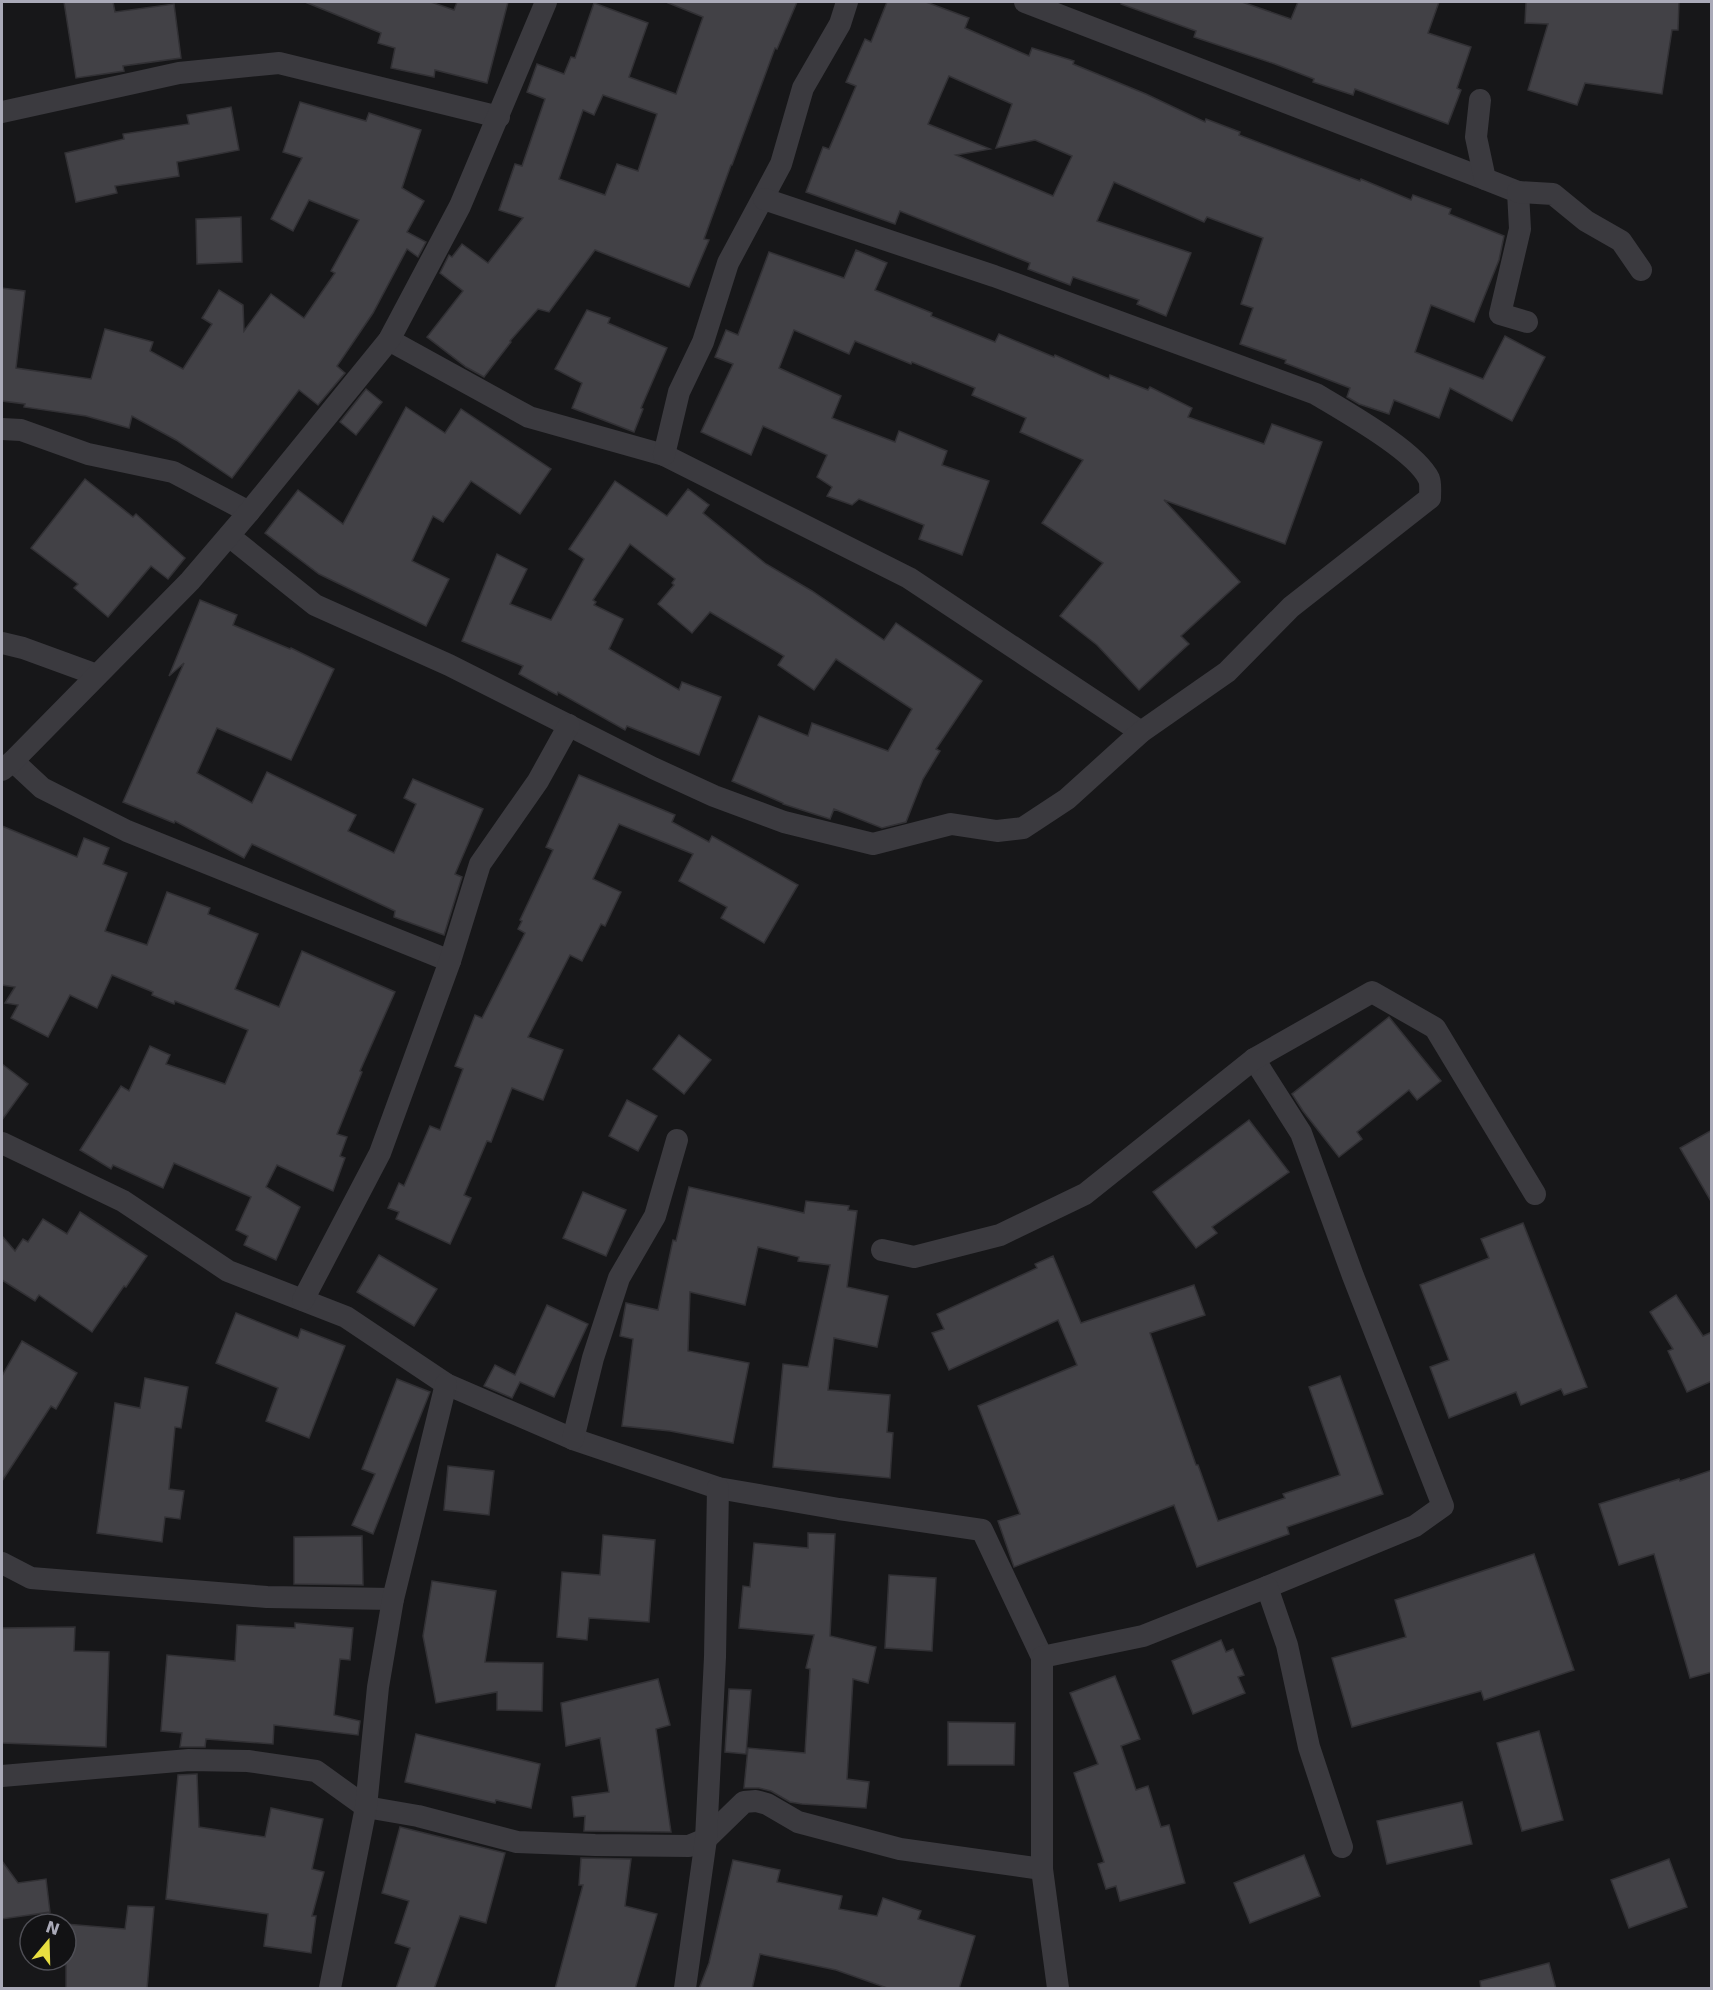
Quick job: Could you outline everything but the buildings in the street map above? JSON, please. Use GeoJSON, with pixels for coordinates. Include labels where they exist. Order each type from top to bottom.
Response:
{"type":"FeatureCollection","features":[{"type":"Feature","properties":{"kind":"street"},"geometry":{"type":"LineString","coordinates":[[450,961],[127,831],[42,788],[7,766],[190,581],[389,340],[460,206],[546,2]]}},
{"type":"Feature","properties":{"kind":"street"},"geometry":{"type":"LineString","coordinates":[[664,455],[679,392],[703,342],[728,263],[781,164],[803,88],[840,24],[847,2]]}},
{"type":"Feature","properties":{"kind":"street"},"geometry":{"type":"LineString","coordinates":[[1025,2],[1518,192],[1553,194],[1586,221],[1620,241],[1641,270]]}},
{"type":"Feature","properties":{"kind":"street"},"geometry":{"type":"LineString","coordinates":[[2,112],[179,73],[279,63],[499,117]]}},
{"type":"Feature","properties":{"kind":"street"},"geometry":{"type":"LineString","coordinates":[[1480,100],[1476,137],[1485,179]]}},
{"type":"Feature","properties":{"kind":"street"},"geometry":{"type":"LineString","coordinates":[[1518,192],[1520,229],[1500,314],[1527,322]]}},
{"type":"Feature","properties":{"kind":"street"},"geometry":{"type":"LineString","coordinates":[[229,536],[315,605],[449,665],[714,796],[784,822],[873,844],[951,824],[997,831],[1023,828],[1067,799],[1141,732],[1227,672],[1291,607],[1430,498],[1430,480],[1408,454],[1350,414],[1316,394],[994,276],[764,199]]}},
{"type":"Feature","properties":{"kind":"street"},"geometry":{"type":"LineString","coordinates":[[389,340],[529,417],[664,455],[909,578],[1141,732]]}},
{"type":"Feature","properties":{"kind":"street"},"geometry":{"type":"LineString","coordinates":[[2,429],[21,430],[88,454],[173,472],[249,512]]}},
{"type":"Feature","properties":{"kind":"street"},"geometry":{"type":"LineString","coordinates":[[2,642],[97,675]]}},
{"type":"Feature","properties":{"kind":"street"},"geometry":{"type":"LineString","coordinates":[[303,1300],[380,1153],[450,961],[480,864],[537,781],[569,725]]}},
{"type":"Feature","properties":{"kind":"street"},"geometry":{"type":"LineString","coordinates":[[882,1250],[914,1257],[1000,1235],[1085,1194],[1254,1059],[1372,992],[1435,1028],[1535,1194]]}},
{"type":"Feature","properties":{"kind":"street"},"geometry":{"type":"LineString","coordinates":[[1042,1657],[1143,1636],[1415,1526],[1443,1506],[1353,1276],[1301,1133],[1254,1059]]}},
{"type":"Feature","properties":{"kind":"street"},"geometry":{"type":"LineString","coordinates":[[573,1439],[593,1358],[619,1278],[655,1216],[677,1140]]}},
{"type":"Feature","properties":{"kind":"street"},"geometry":{"type":"LineString","coordinates":[[2,1143],[123,1201],[228,1271],[346,1317],[446,1384],[573,1439],[718,1488],[982,1530],[1042,1657],[1042,1869],[1058,1989]]}},
{"type":"Feature","properties":{"kind":"street"},"geometry":{"type":"LineString","coordinates":[[330,1989],[366,1807],[378,1687],[393,1599],[446,1384]]}},
{"type":"Feature","properties":{"kind":"street"},"geometry":{"type":"LineString","coordinates":[[685,1989],[706,1839],[715,1657],[718,1488]]}},
{"type":"Feature","properties":{"kind":"street"},"geometry":{"type":"LineString","coordinates":[[2,1563],[31,1578],[267,1597],[393,1599]]}},
{"type":"Feature","properties":{"kind":"street"},"geometry":{"type":"LineString","coordinates":[[1267,1587],[1287,1645],[1309,1747],[1342,1847]]}},
{"type":"Feature","properties":{"kind":"street"},"geometry":{"type":"LineString","coordinates":[[2,1776],[189,1760],[248,1761],[316,1771],[366,1807],[418,1816],[517,1842],[689,1846],[706,1839],[744,1802],[756,1802],[767,1804],[798,1821],[900,1849],[1042,1869]]}}]}
